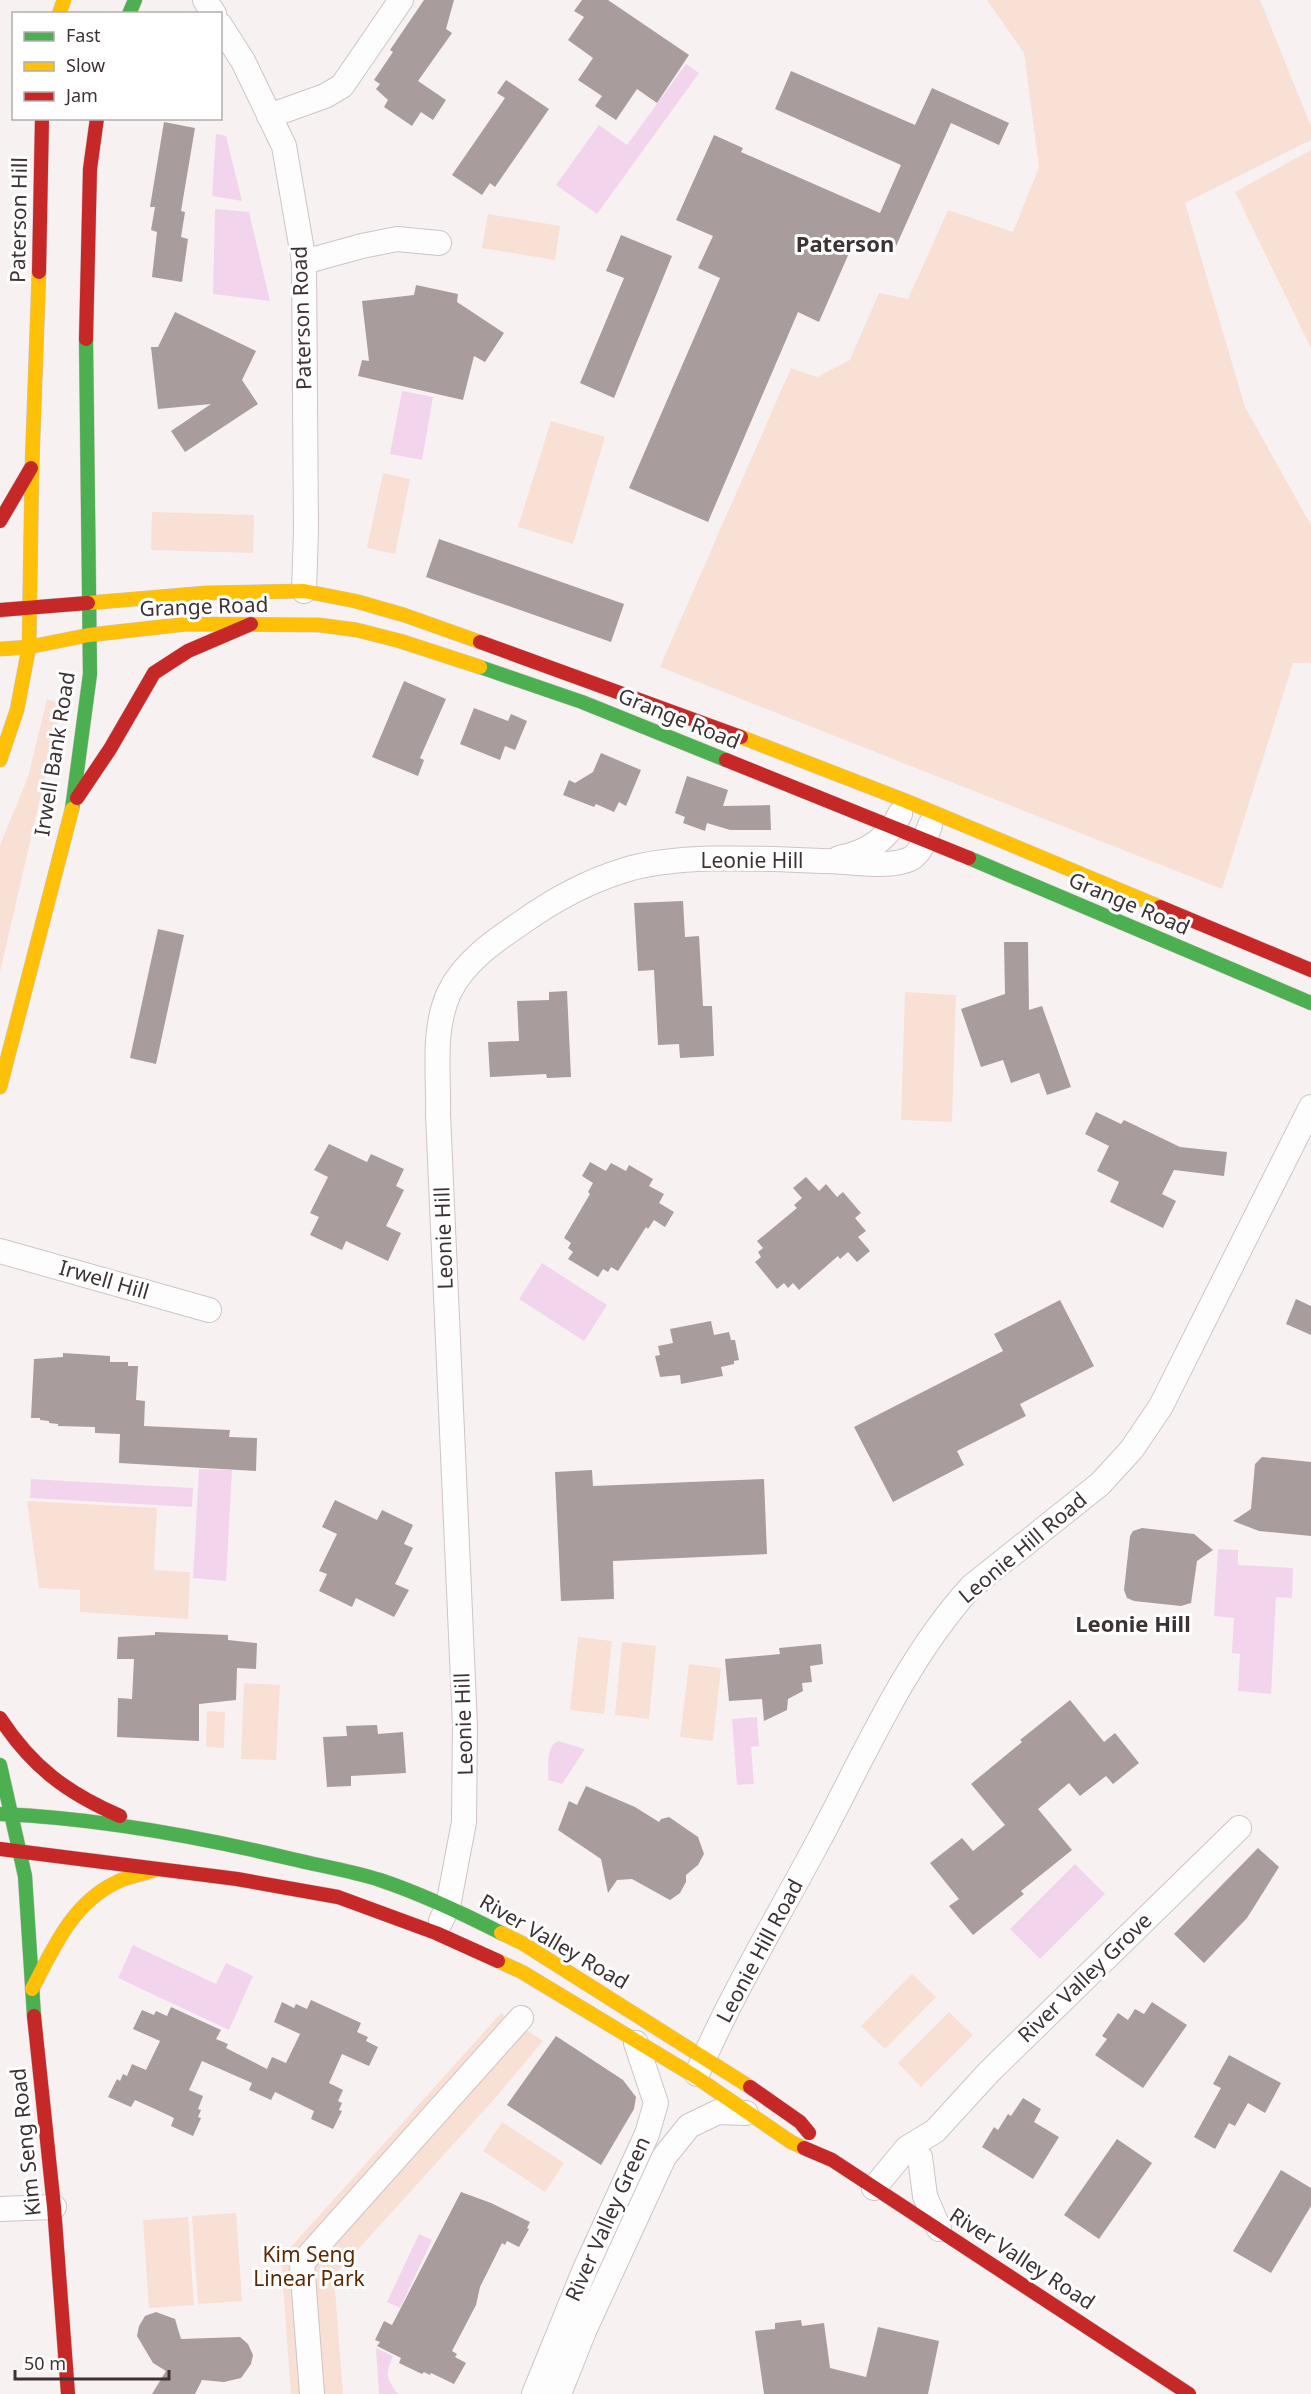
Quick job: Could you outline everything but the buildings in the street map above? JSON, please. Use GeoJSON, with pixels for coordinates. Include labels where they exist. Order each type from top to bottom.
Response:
{"type":"FeatureCollection","features":[{"type":"Feature","properties":{"kind":"main road","name":"Paterson Hill"},"geometry":{"type":"LineString","coordinates":[[0,760],[17,710],[29,647],[42,120]]}},
{"type":"Feature","properties":{"kind":"main road"},"geometry":{"type":"LineString","coordinates":[[89,635],[86,331],[90,169],[97,120]]}},
{"type":"Feature","properties":{"kind":"main road"},"geometry":{"type":"LineString","coordinates":[[0,521],[32,466]]}},
{"type":"Feature","properties":{"kind":"main road","name":"Grange Road"},"geometry":{"type":"LineString","coordinates":[[0,610],[206,593],[304,591],[355,601],[469,638],[728,732],[906,801],[1311,970]]}},
{"type":"Feature","properties":{"kind":"main road","name":"Grange Road"},"geometry":{"type":"LineString","coordinates":[[0,649],[29,647],[89,635],[188,624],[319,625],[357,630],[506,675],[582,702],[924,840],[1311,1003]]}},
{"type":"Feature","properties":{"kind":"main road"},"geometry":{"type":"LineString","coordinates":[[73,804],[110,749],[154,673],[188,651],[251,624]]}},
{"type":"Feature","properties":{"kind":"main road","name":"Irwell Bank Road"},"geometry":{"type":"LineString","coordinates":[[0,1087],[73,804],[90,674],[89,635]]}},
{"type":"Feature","properties":{"kind":"main road"},"geometry":{"type":"LineString","coordinates":[[0,1718],[31,1762],[49,1778],[88,1803],[152,1830]]}},
{"type":"Feature","properties":{"kind":"main road"},"geometry":{"type":"LineString","coordinates":[[0,1766],[6,1814],[19,1850]]}},
{"type":"Feature","properties":{"kind":"main road","name":"River Valley Road"},"geometry":{"type":"LineString","coordinates":[[6,1814],[45,1816],[152,1830],[242,1847],[379,1880],[448,1906],[522,1943],[700,2068],[746,2113],[791,2142],[832,2160],[1190,2394]]}},
{"type":"Feature","properties":{"kind":"main road","name":"River Valley Road"},"geometry":{"type":"LineString","coordinates":[[0,1849],[162,1868],[338,1897],[436,1933],[522,1972],[636,2043],[761,2094],[800,2122],[832,2160]]}},
{"type":"Feature","properties":{"kind":"main road","name":"Kim Seng Road"},"geometry":{"type":"LineString","coordinates":[[19,1850],[25,1876],[31,1990],[54,2207],[68,2394]]}},
{"type":"Feature","properties":{"kind":"main road"},"geometry":{"type":"LineString","coordinates":[[31,1990],[69,1921],[88,1900],[115,1883],[162,1868]]}},
{"type":"Feature","properties":{"kind":"street"},"geometry":{"type":"LineString","coordinates":[[269,116],[325,96],[342,86],[401,0]]}},
{"type":"Feature","properties":{"kind":"street","name":"Paterson Road"},"geometry":{"type":"LineString","coordinates":[[222,28],[243,61],[284,146],[304,262],[306,531],[304,591]]}},
{"type":"Feature","properties":{"kind":"street"},"geometry":{"type":"LineString","coordinates":[[304,262],[362,246],[397,240],[439,243]]}},
{"type":"Feature","properties":{"kind":"street","name":"Leonie Hill"},"geometry":{"type":"LineString","coordinates":[[828,861],[856,855],[880,842],[893,828],[906,801]]}},
{"type":"Feature","properties":{"kind":"street","name":"Leonie Hill"},"geometry":{"type":"LineString","coordinates":[[436,1933],[448,1906],[464,1822],[466,1756],[438,1114],[440,1022],[449,992],[461,973],[488,946],[542,908],[586,884],[627,869],[676,861],[828,861],[858,865],[909,860],[920,851],[934,814]]}},
{"type":"Feature","properties":{"kind":"street","name":"Leonie Hill Road"},"geometry":{"type":"LineString","coordinates":[[700,2068],[759,1951],[910,1670],[949,1612],[971,1587],[1100,1485],[1142,1435],[1161,1406],[1311,1107]]}},
{"type":"Feature","properties":{"kind":"street","name":"Irwell Hill"},"geometry":{"type":"LineString","coordinates":[[0,1251],[209,1311]]}},
{"type":"Feature","properties":{"kind":"street","name":"River Valley Grove"},"geometry":{"type":"LineString","coordinates":[[881,2192],[907,2148],[935,2131],[989,2072],[1239,1828]]}},
{"type":"Feature","properties":{"kind":"street"},"geometry":{"type":"LineString","coordinates":[[312,2394],[302,2263],[521,2018]]}},
{"type":"Feature","properties":{"kind":"street","name":"River Valley Green"},"geometry":{"type":"LineString","coordinates":[[534,2394],[581,2279],[647,2134],[656,2103],[636,2043]]}},
{"type":"Feature","properties":{"kind":"street","name":"River Valley Green"},"geometry":{"type":"LineString","coordinates":[[559,2394],[584,2331],[664,2157],[689,2126],[718,2112],[746,2113]]}},
{"type":"Feature","properties":{"kind":"street","name":"River Valley Grove"},"geometry":{"type":"LineString","coordinates":[[881,2192],[920,2157],[931,2143],[935,2131]]}},
{"type":"Feature","properties":{"kind":"street"},"geometry":{"type":"LineString","coordinates":[[920,2157],[925,2196],[939,2229]]}},
{"type":"Feature","properties":{"kind":"street"},"geometry":{"type":"LineString","coordinates":[[0,2209],[54,2207]]}},
{"type":"Feature","properties":{"kind":"green space"},"geometry":{"type":"Polygon","coordinates":[[[987,0],[1260,0],[1311,126],[1311,140],[1185,203],[1245,407],[1311,525],[1311,663],[1293,663],[1222,889],[660,667],[791,368],[817,377],[850,360],[879,293],[908,299],[948,210],[1013,232],[1039,167],[1024,53],[987,0]]]}},
{"type":"Feature","properties":{"kind":"green space"},"geometry":{"type":"Polygon","coordinates":[[[1311,150],[1311,348],[1235,192],[1311,150]]]}},
{"type":"Feature","properties":{"kind":"green space"},"geometry":{"type":"Polygon","coordinates":[[[488,214],[560,226],[555,260],[482,248],[488,214]]]}},
{"type":"Feature","properties":{"kind":"green space"},"geometry":{"type":"Polygon","coordinates":[[[551,421],[605,437],[573,544],[518,527],[551,421]]]}},
{"type":"Feature","properties":{"kind":"green space"},"geometry":{"type":"Polygon","coordinates":[[[383,473],[410,479],[395,554],[367,548],[383,473]]]}},
{"type":"Feature","properties":{"kind":"green space"},"geometry":{"type":"Polygon","coordinates":[[[152,512],[254,515],[253,553],[151,550],[152,512]]]}},
{"type":"Feature","properties":{"kind":"green space"},"geometry":{"type":"Polygon","coordinates":[[[47,699],[62,704],[0,972],[0,845],[28,777],[47,699]]]}},
{"type":"Feature","properties":{"kind":"green space"},"geometry":{"type":"Polygon","coordinates":[[[905,992],[956,995],[952,1122],[901,1120],[905,992]]]}},
{"type":"Feature","properties":{"kind":"green space"},"geometry":{"type":"Polygon","coordinates":[[[27,1501],[157,1508],[154,1570],[190,1572],[188,1619],[80,1612],[80,1590],[39,1588],[27,1501]]]}},
{"type":"Feature","properties":{"kind":"green space"},"geometry":{"type":"Polygon","coordinates":[[[578,1637],[612,1641],[604,1714],[570,1710],[578,1637]]]}},
{"type":"Feature","properties":{"kind":"green space"},"geometry":{"type":"Polygon","coordinates":[[[622,1642],[656,1646],[649,1719],[615,1715],[622,1642]]]}},
{"type":"Feature","properties":{"kind":"green space"},"geometry":{"type":"Polygon","coordinates":[[[689,1664],[721,1668],[713,1741],[680,1737],[689,1664]]]}},
{"type":"Feature","properties":{"kind":"green space"},"geometry":{"type":"Polygon","coordinates":[[[244,1683],[280,1685],[276,1760],[241,1759],[244,1683]]]}},
{"type":"Feature","properties":{"kind":"green space"},"geometry":{"type":"Polygon","coordinates":[[[207,1711],[225,1712],[224,1748],[206,1747],[207,1711]]]}},
{"type":"Feature","properties":{"kind":"green space"},"geometry":{"type":"Polygon","coordinates":[[[912,1974],[936,1997],[885,2049],[861,2026],[912,1974]]]}},
{"type":"Feature","properties":{"kind":"green space"},"geometry":{"type":"Polygon","coordinates":[[[949,2012],[973,2035],[921,2087],[898,2063],[949,2012]]]}},
{"type":"Feature","properties":{"kind":"green space","name":"Kim Seng Linear Park"},"geometry":{"type":"Polygon","coordinates":[[[501,2013],[543,2041],[497,2096],[334,2276],[343,2394],[291,2394],[281,2258],[501,2013]]]}},
{"type":"Feature","properties":{"kind":"green space"},"geometry":{"type":"Polygon","coordinates":[[[502,2122],[564,2163],[545,2192],[483,2151],[502,2122]]]}},
{"type":"Feature","properties":{"kind":"green space"},"geometry":{"type":"Polygon","coordinates":[[[236,2213],[242,2301],[198,2304],[192,2216],[236,2213]]]}},
{"type":"Feature","properties":{"kind":"green space"},"geometry":{"type":"Polygon","coordinates":[[[188,2217],[194,2305],[149,2308],[143,2220],[188,2217]]]}},
{"type":"Feature","properties":{"kind":"shaded area"},"geometry":{"type":"Polygon","coordinates":[[[686,64],[699,73],[597,214],[556,185],[599,125],[627,145],[686,64]]]}},
{"type":"Feature","properties":{"kind":"shaded area"},"geometry":{"type":"Polygon","coordinates":[[[216,134],[226,136],[242,201],[212,196],[216,134]]]}},
{"type":"Feature","properties":{"kind":"shaded area"},"geometry":{"type":"Polygon","coordinates":[[[215,209],[249,212],[270,301],[213,294],[215,209]]]}},
{"type":"Feature","properties":{"kind":"shaded area"},"geometry":{"type":"Polygon","coordinates":[[[402,391],[433,397],[422,460],[390,454],[402,391]]]}},
{"type":"Feature","properties":{"kind":"shaded area"},"geometry":{"type":"Polygon","coordinates":[[[542,1263],[607,1305],[584,1341],[519,1299],[542,1263]]]}},
{"type":"Feature","properties":{"kind":"shaded area"},"geometry":{"type":"Polygon","coordinates":[[[199,1469],[232,1470],[226,1581],[193,1578],[199,1469]]]}},
{"type":"Feature","properties":{"kind":"shaded area"},"geometry":{"type":"Polygon","coordinates":[[[31,1479],[193,1488],[192,1507],[30,1498],[31,1479]]]}},
{"type":"Feature","properties":{"kind":"shaded area"},"geometry":{"type":"Polygon","coordinates":[[[1218,1549],[1238,1550],[1238,1565],[1293,1568],[1292,1598],[1276,1597],[1271,1694],[1238,1691],[1240,1654],[1232,1653],[1234,1618],[1214,1616],[1218,1549]]]}},
{"type":"Feature","properties":{"kind":"shaded area"},"geometry":{"type":"Polygon","coordinates":[[[757,1717],[759,1746],[751,1747],[754,1784],[737,1785],[732,1719],[757,1717]]]}},
{"type":"Feature","properties":{"kind":"shaded area"},"geometry":{"type":"Polygon","coordinates":[[[558,1741],[585,1749],[562,1784],[548,1780],[549,1752],[558,1741]]]}},
{"type":"Feature","properties":{"kind":"shaded area"},"geometry":{"type":"Polygon","coordinates":[[[1075,1864],[1105,1894],[1040,1959],[1010,1929],[1075,1864]]]}},
{"type":"Feature","properties":{"kind":"shaded area"},"geometry":{"type":"Polygon","coordinates":[[[133,1945],[216,1984],[226,1963],[253,1976],[229,2030],[118,1978],[133,1945]]]}},
{"type":"Feature","properties":{"kind":"shaded area"},"geometry":{"type":"Polygon","coordinates":[[[419,2234],[432,2240],[400,2308],[387,2302],[419,2234]]]}},
{"type":"Feature","properties":{"kind":"shaded area"},"geometry":{"type":"Polygon","coordinates":[[[376,2348],[393,2356],[388,2376],[398,2394],[379,2394],[376,2348]]]}},
{"type":"Feature","properties":{"kind":"traffic: fast"},"geometry":{"type":"LineString","coordinates":[[130,12],[135,0]]}},
{"type":"Feature","properties":{"kind":"traffic: fast"},"geometry":{"type":"LineString","coordinates":[[72,809],[90,674],[86,339]]}},
{"type":"Feature","properties":{"kind":"traffic: fast"},"geometry":{"type":"LineString","coordinates":[[480,667],[582,702],[726,760]]}},
{"type":"Feature","properties":{"kind":"traffic: fast"},"geometry":{"type":"LineString","coordinates":[[969,858],[1311,1003]]}},
{"type":"Feature","properties":{"kind":"traffic: fast"},"geometry":{"type":"LineString","coordinates":[[0,1765],[25,1876],[34,2016]]}},
{"type":"Feature","properties":{"kind":"traffic: fast"},"geometry":{"type":"LineString","coordinates":[[0,1814],[73,1819],[147,1829],[347,1871],[411,1891],[501,1933]]}},
{"type":"Feature","properties":{"kind":"traffic: slow"},"geometry":{"type":"LineString","coordinates":[[60,12],[64,0]]}},
{"type":"Feature","properties":{"kind":"traffic: slow"},"geometry":{"type":"LineString","coordinates":[[0,760],[17,710],[29,647],[32,466],[39,272]]}},
{"type":"Feature","properties":{"kind":"traffic: slow"},"geometry":{"type":"LineString","coordinates":[[88,603],[206,593],[304,591],[355,601],[404,615],[480,642]]}},
{"type":"Feature","properties":{"kind":"traffic: slow"},"geometry":{"type":"LineString","coordinates":[[89,635],[187,624],[319,625],[357,630],[400,641],[480,667]]}},
{"type":"Feature","properties":{"kind":"traffic: slow"},"geometry":{"type":"LineString","coordinates":[[0,649],[29,647],[89,635]]}},
{"type":"Feature","properties":{"kind":"traffic: slow"},"geometry":{"type":"LineString","coordinates":[[741,737],[906,801],[1160,907]]}},
{"type":"Feature","properties":{"kind":"traffic: slow"},"geometry":{"type":"LineString","coordinates":[[0,1087],[72,809]]}},
{"type":"Feature","properties":{"kind":"traffic: slow"},"geometry":{"type":"LineString","coordinates":[[32,1989],[56,1943],[75,1915],[87,1903],[100,1892],[120,1881],[155,1870]]}},
{"type":"Feature","properties":{"kind":"traffic: slow"},"geometry":{"type":"LineString","coordinates":[[501,1933],[522,1943],[750,2087]]}},
{"type":"Feature","properties":{"kind":"traffic: slow"},"geometry":{"type":"LineString","coordinates":[[498,1961],[522,1972],[696,2077],[791,2142],[804,2148]]}},
{"type":"Feature","properties":{"kind":"traffic: jam"},"geometry":{"type":"LineString","coordinates":[[39,272],[42,120]]}},
{"type":"Feature","properties":{"kind":"traffic: jam"},"geometry":{"type":"LineString","coordinates":[[86,339],[90,169],[97,120]]}},
{"type":"Feature","properties":{"kind":"traffic: jam"},"geometry":{"type":"LineString","coordinates":[[0,521],[31,468]]}},
{"type":"Feature","properties":{"kind":"traffic: jam"},"geometry":{"type":"LineString","coordinates":[[0,610],[88,603]]}},
{"type":"Feature","properties":{"kind":"traffic: jam"},"geometry":{"type":"LineString","coordinates":[[77,798],[110,749],[154,673],[188,651],[251,624]]}},
{"type":"Feature","properties":{"kind":"traffic: jam"},"geometry":{"type":"LineString","coordinates":[[480,642],[741,737]]}},
{"type":"Feature","properties":{"kind":"traffic: jam"},"geometry":{"type":"LineString","coordinates":[[726,760],[969,858]]}},
{"type":"Feature","properties":{"kind":"traffic: jam"},"geometry":{"type":"LineString","coordinates":[[1160,907],[1311,970]]}},
{"type":"Feature","properties":{"kind":"traffic: jam"},"geometry":{"type":"LineString","coordinates":[[0,1718],[25,1751],[52,1777],[83,1798],[120,1816]]}},
{"type":"Feature","properties":{"kind":"traffic: jam"},"geometry":{"type":"LineString","coordinates":[[0,1849],[237,1879],[338,1897],[436,1933],[498,1961]]}},
{"type":"Feature","properties":{"kind":"traffic: jam"},"geometry":{"type":"LineString","coordinates":[[34,2016],[54,2207],[68,2394]]}},
{"type":"Feature","properties":{"kind":"traffic: jam"},"geometry":{"type":"LineString","coordinates":[[750,2087],[800,2122],[809,2133]]}},
{"type":"Feature","properties":{"kind":"traffic: jam"},"geometry":{"type":"LineString","coordinates":[[804,2148],[832,2160],[1189,2394]]}},
{"type":"Feature","properties":{"kind":"district","name":"Paterson"},"geometry":{"type":"Point","coordinates":[845,244]}},
{"type":"Feature","properties":{"kind":"district","name":"Leonie Hill"},"geometry":{"type":"Point","coordinates":[1133,1624]}}]}
